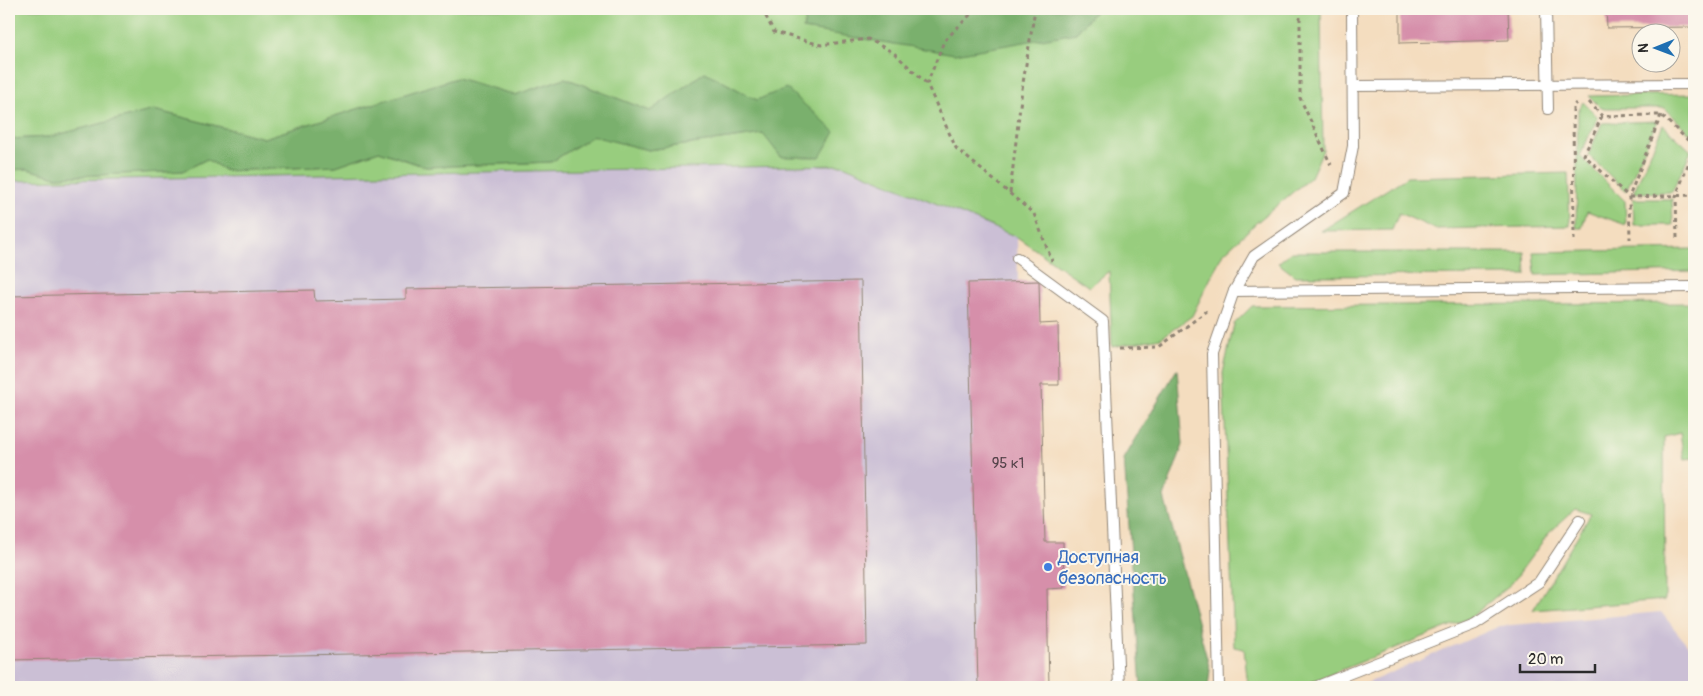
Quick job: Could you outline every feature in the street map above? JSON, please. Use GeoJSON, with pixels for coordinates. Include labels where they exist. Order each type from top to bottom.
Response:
{"type":"FeatureCollection","features":[{"type":"Feature","properties":{"kind":"lane"},"geometry":{"type":"LineString","coordinates":[[1219,687],[1212,354],[1234,291],[1254,256],[1344,193],[1352,146],[1352,9]]}},
{"type":"Feature","properties":{"kind":"lane"},"geometry":{"type":"LineString","coordinates":[[1546,9],[1548,109]]}},
{"type":"Feature","properties":{"kind":"lane"},"geometry":{"type":"LineString","coordinates":[[1353,86],[1694,84]]}},
{"type":"Feature","properties":{"kind":"lane"},"geometry":{"type":"LineString","coordinates":[[1018,258],[1103,321],[1119,687]]}},
{"type":"Feature","properties":{"kind":"lane"},"geometry":{"type":"LineString","coordinates":[[1234,291],[1694,287]]}},
{"type":"Feature","properties":{"kind":"lane"},"geometry":{"type":"LineString","coordinates":[[1315,687],[1475,624],[1539,582],[1580,520]]}},
{"type":"Feature","properties":{"kind":"path"},"geometry":{"type":"LineString","coordinates":[[762,9],[774,32],[821,45],[868,40],[894,53],[927,84],[956,148],[1034,214],[1064,292]]}},
{"type":"Feature","properties":{"kind":"path"},"geometry":{"type":"LineString","coordinates":[[927,84],[944,41],[976,9]]}},
{"type":"Feature","properties":{"kind":"path"},"geometry":{"type":"LineString","coordinates":[[1010,193],[1022,89],[1035,9]]}},
{"type":"Feature","properties":{"kind":"path"},"geometry":{"type":"LineString","coordinates":[[1300,9],[1300,98],[1344,193]]}},
{"type":"Feature","properties":{"kind":"path"},"geometry":{"type":"LineString","coordinates":[[1583,97],[1602,116],[1661,115],[1694,148],[1676,196],[1677,238]]}},
{"type":"Feature","properties":{"kind":"path"},"geometry":{"type":"LineString","coordinates":[[1574,240],[1573,106],[1578,101]]}},
{"type":"Feature","properties":{"kind":"path"},"geometry":{"type":"LineString","coordinates":[[1630,239],[1628,197],[1661,115]]}},
{"type":"Feature","properties":{"kind":"path"},"geometry":{"type":"LineString","coordinates":[[1602,116],[1584,155],[1628,197],[1694,195]]}},
{"type":"Feature","properties":{"kind":"path"},"geometry":{"type":"LineString","coordinates":[[1104,349],[1160,347],[1234,291]]}},
{"type":"Feature","properties":{"kind":"shaded area"},"geometry":{"type":"Polygon","coordinates":[[[843,165],[1017,237],[1018,281],[1039,281],[1040,324],[1058,323],[1059,385],[1041,385],[1045,542],[1063,542],[1064,588],[1047,589],[1049,687],[9,687],[9,181],[843,165]]]}},
{"type":"Feature","properties":{"kind":"shaded area"},"geometry":{"type":"Polygon","coordinates":[[[1661,612],[1694,653],[1694,687],[1358,687],[1500,626],[1661,612]]]}},
{"type":"Feature","properties":{"kind":"green space"},"geometry":{"type":"Polygon","coordinates":[[[9,9],[808,9],[803,29],[1076,33],[1097,9],[1321,9],[1323,150],[1311,177],[1256,223],[1222,255],[1192,316],[1161,338],[1112,347],[1109,271],[1089,287],[1017,237],[843,165],[9,181],[9,170],[27,169],[56,177],[183,171],[207,159],[226,171],[336,166],[379,151],[426,167],[551,162],[593,136],[648,150],[764,134],[781,157],[757,100],[705,72],[650,111],[565,78],[515,95],[457,78],[264,138],[154,110],[49,137],[9,139],[9,9]]]}},
{"type":"Feature","properties":{"kind":"green space"},"geometry":{"type":"Polygon","coordinates":[[[808,9],[1097,9],[1076,33],[955,54],[803,29],[808,9]]]}},
{"type":"Feature","properties":{"kind":"green space"},"geometry":{"type":"Polygon","coordinates":[[[705,72],[757,100],[786,88],[835,132],[820,157],[781,157],[763,134],[648,150],[593,136],[551,162],[426,167],[379,151],[336,166],[226,171],[207,159],[183,171],[56,177],[27,169],[9,170],[9,139],[49,137],[154,110],[264,138],[457,78],[515,95],[565,78],[650,111],[705,72]]]}},
{"type":"Feature","properties":{"kind":"green space"},"geometry":{"type":"Polygon","coordinates":[[[1694,94],[1694,138],[1665,108],[1601,108],[1589,96],[1694,94]]]}},
{"type":"Feature","properties":{"kind":"green space"},"geometry":{"type":"Polygon","coordinates":[[[1583,102],[1598,117],[1580,156],[1625,201],[1626,225],[1587,211],[1582,228],[1576,228],[1578,111],[1583,102]]]}},
{"type":"Feature","properties":{"kind":"green space"},"geometry":{"type":"Polygon","coordinates":[[[1657,121],[1626,191],[1588,155],[1602,123],[1657,121]]]}},
{"type":"Feature","properties":{"kind":"green space"},"geometry":{"type":"Polygon","coordinates":[[[1663,125],[1691,151],[1672,192],[1633,193],[1663,125]]]}},
{"type":"Feature","properties":{"kind":"green space"},"geometry":{"type":"Polygon","coordinates":[[[1568,173],[1570,226],[1435,229],[1399,213],[1392,230],[1321,231],[1407,177],[1568,173]]]}},
{"type":"Feature","properties":{"kind":"green space"},"geometry":{"type":"Polygon","coordinates":[[[1633,199],[1672,199],[1673,225],[1634,225],[1633,199]]]}},
{"type":"Feature","properties":{"kind":"green space"},"geometry":{"type":"Polygon","coordinates":[[[1694,249],[1694,271],[1535,275],[1533,252],[1694,249]]]}},
{"type":"Feature","properties":{"kind":"green space"},"geometry":{"type":"Polygon","coordinates":[[[1291,252],[1525,252],[1526,275],[1295,276],[1278,263],[1291,252]]]}},
{"type":"Feature","properties":{"kind":"green space"},"geometry":{"type":"Polygon","coordinates":[[[1694,303],[1694,458],[1684,459],[1680,433],[1664,437],[1665,600],[1533,610],[1591,514],[1575,509],[1548,534],[1512,583],[1470,618],[1299,687],[1248,687],[1244,649],[1234,647],[1223,373],[1234,324],[1252,306],[1694,303]]]}},
{"type":"Feature","properties":{"kind":"green space"},"geometry":{"type":"Polygon","coordinates":[[[1177,369],[1183,445],[1164,497],[1210,670],[1208,687],[1141,687],[1124,459],[1177,369]]]}},
{"type":"Feature","properties":{"kind":"building"},"geometry":{"type":"Polygon","coordinates":[[[1400,9],[1508,9],[1509,40],[1400,43],[1400,9]]]}},
{"type":"Feature","properties":{"kind":"building"},"geometry":{"type":"Polygon","coordinates":[[[1606,9],[1694,9],[1694,27],[1680,27],[1680,22],[1630,22],[1630,28],[1607,28],[1606,9]]]}},
{"type":"Feature","properties":{"kind":"building"},"geometry":{"type":"Polygon","coordinates":[[[861,281],[867,645],[9,660],[9,296],[314,290],[315,301],[406,299],[406,289],[861,281]]]}},
{"type":"Feature","properties":{"kind":"building"},"geometry":{"type":"Polygon","coordinates":[[[1039,281],[1040,324],[1058,323],[1059,385],[1041,385],[1045,542],[1063,542],[1064,588],[1047,589],[1049,687],[978,687],[968,283],[1039,281]]]}},
{"type":"Feature","properties":{"kind":"place","name":"Доступная безопасность"},"geometry":{"type":"Point","coordinates":[1048,567]}}]}
